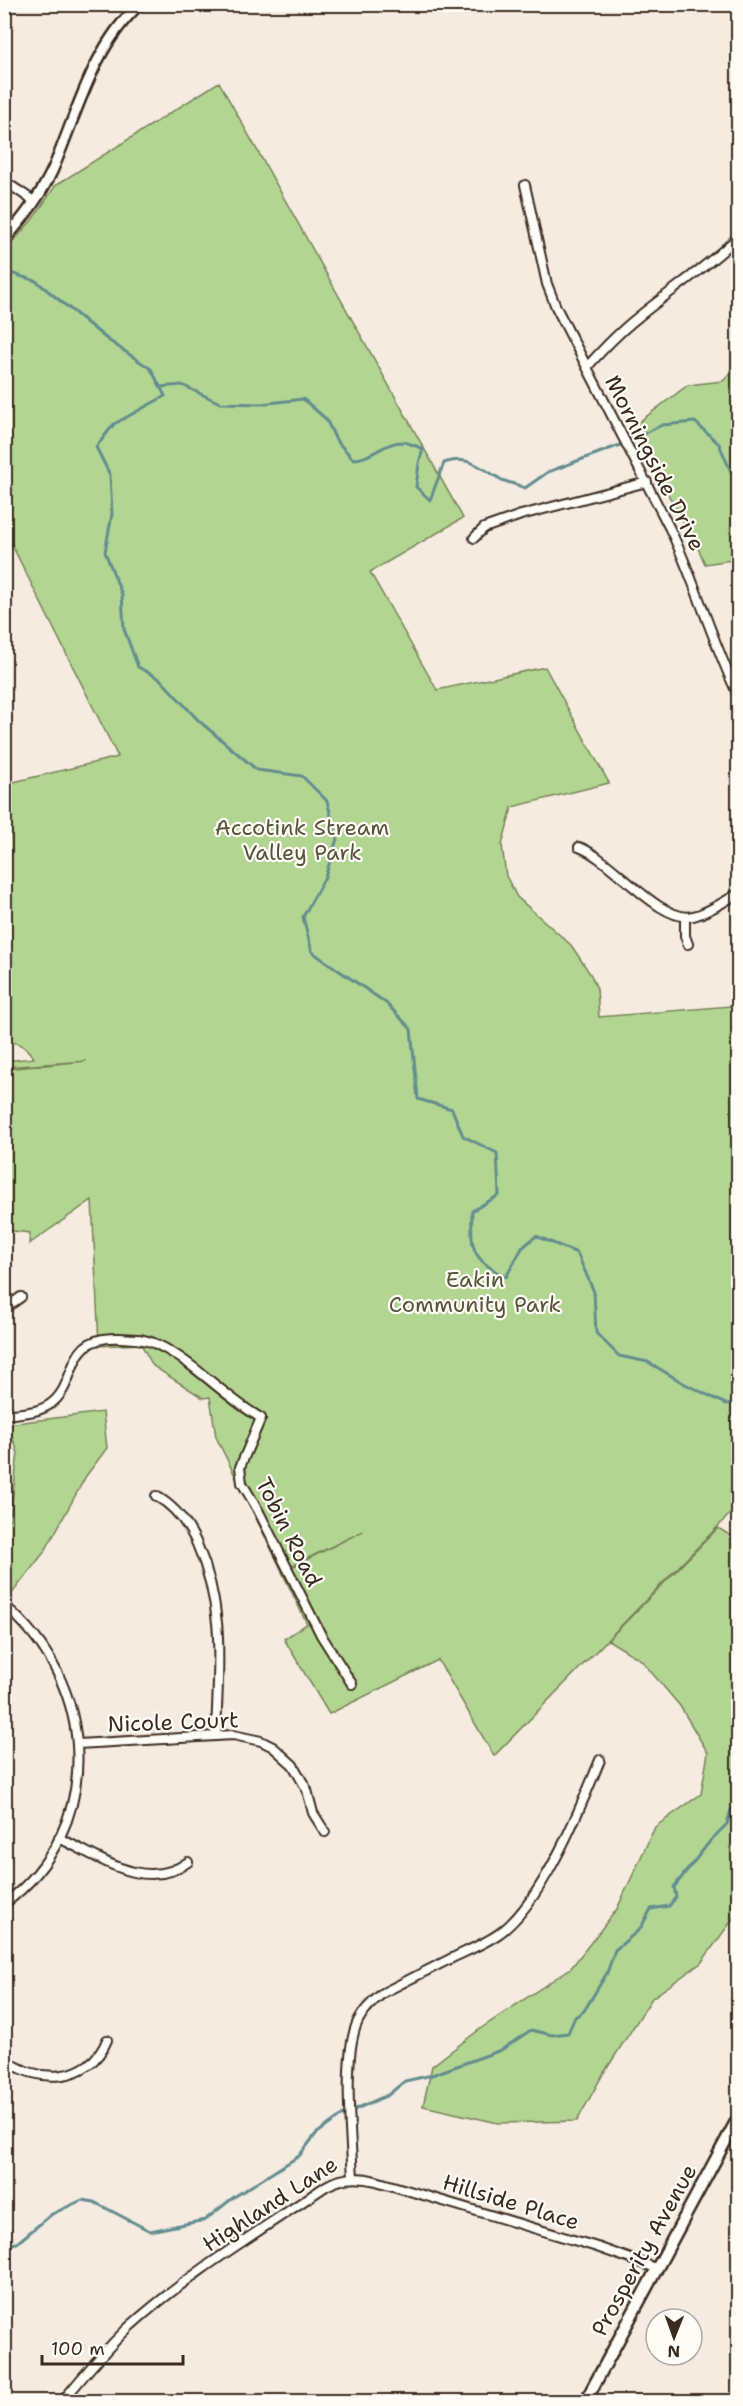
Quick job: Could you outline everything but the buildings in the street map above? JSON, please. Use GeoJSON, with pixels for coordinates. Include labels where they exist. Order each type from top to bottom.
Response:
{"type":"FeatureCollection","features":[{"type":"Feature","properties":{"kind":"main road","name":"Prosperity Avenue"},"geometry":{"type":"LineString","coordinates":[[585,2402],[738,2118]]}},
{"type":"Feature","properties":{"kind":"street"},"geometry":{"type":"LineString","coordinates":[[4,240],[34,201],[52,170],[102,52],[115,32],[140,4]]}},
{"type":"Feature","properties":{"kind":"street"},"geometry":{"type":"LineString","coordinates":[[4,181],[34,201]]}},
{"type":"Feature","properties":{"kind":"street"},"geometry":{"type":"LineString","coordinates":[[525,185],[547,284],[556,307],[587,367]]}},
{"type":"Feature","properties":{"kind":"street","name":"Morningside Drive"},"geometry":{"type":"LineString","coordinates":[[738,237],[691,277],[636,318],[612,339],[587,367],[647,482],[686,564],[713,639],[738,695]]}},
{"type":"Feature","properties":{"kind":"street"},"geometry":{"type":"LineString","coordinates":[[474,538],[484,528],[512,518],[647,482]]}},
{"type":"Feature","properties":{"kind":"street"},"geometry":{"type":"LineString","coordinates":[[579,847],[596,855],[662,908],[685,917],[699,914],[738,894]]}},
{"type":"Feature","properties":{"kind":"street"},"geometry":{"type":"LineString","coordinates":[[685,917],[685,936],[688,944]]}},
{"type":"Feature","properties":{"kind":"street"},"geometry":{"type":"LineString","coordinates":[[4,1309],[21,1297]]}},
{"type":"Feature","properties":{"kind":"street","name":"Tobin Road"},"geometry":{"type":"LineString","coordinates":[[4,1415],[35,1411],[51,1404],[63,1387],[80,1353],[93,1342],[111,1338],[142,1339],[157,1344],[229,1398],[261,1418],[240,1467],[242,1483],[321,1635],[352,1684]]}},
{"type":"Feature","properties":{"kind":"street"},"geometry":{"type":"LineString","coordinates":[[156,1496],[174,1508],[182,1517],[200,1550],[211,1582],[219,1628],[216,1736]]}},
{"type":"Feature","properties":{"kind":"street"},"geometry":{"type":"LineString","coordinates":[[4,1605],[32,1631],[53,1662],[70,1701],[78,1744],[77,1780],[73,1800],[59,1838],[37,1872],[6,1901]]}},
{"type":"Feature","properties":{"kind":"street","name":"Nicole Court"},"geometry":{"type":"LineString","coordinates":[[78,1744],[216,1736],[247,1737],[273,1747],[284,1755],[302,1778],[313,1813],[325,1832]]}},
{"type":"Feature","properties":{"kind":"street","name":"Highland Lane"},"geometry":{"type":"LineString","coordinates":[[62,2402],[115,2341],[157,2304],[222,2255],[326,2186],[343,2179],[353,2178],[350,2106],[351,2050],[355,2031],[365,2010],[383,1994],[497,1935],[523,1912],[533,1899],[554,1859],[600,1760]]}},
{"type":"Feature","properties":{"kind":"street"},"geometry":{"type":"LineString","coordinates":[[59,1838],[139,1875],[162,1875],[188,1862]]}},
{"type":"Feature","properties":{"kind":"street"},"geometry":{"type":"LineString","coordinates":[[4,2058],[24,2071],[36,2075],[59,2076],[82,2069],[92,2062],[99,2055],[107,2040]]}},
{"type":"Feature","properties":{"kind":"street","name":"Hillside Place"},"geometry":{"type":"LineString","coordinates":[[353,2178],[376,2181],[597,2247],[656,2268]]}},
{"type":"Feature","properties":{"kind":"green space"},"geometry":{"type":"Polygon","coordinates":[[[219,82],[463,518],[370,572],[437,690],[545,667],[609,783],[512,807],[502,845],[506,876],[517,897],[571,945],[591,975],[597,989],[599,1017],[731,1006],[738,1021],[738,1517],[731,1513],[494,1756],[438,1660],[329,1714],[284,1639],[307,1624],[282,1572],[363,1531],[282,1571],[216,1437],[210,1397],[203,1398],[153,1366],[141,1344],[99,1346],[92,1200],[29,1244],[30,1233],[5,1230],[5,1069],[86,1061],[5,1067],[5,1061],[34,1058],[21,1045],[5,1043],[4,805],[9,794],[5,784],[118,757],[5,531],[4,260],[9,255],[5,251],[32,220],[56,185],[219,82]]]}},
{"type":"Feature","properties":{"kind":"green space"},"geometry":{"type":"Polygon","coordinates":[[[738,366],[738,559],[705,564],[631,428],[688,385],[723,381],[738,366]]]}},
{"type":"Feature","properties":{"kind":"green space"},"geometry":{"type":"Polygon","coordinates":[[[103,1412],[107,1448],[86,1476],[45,1551],[10,1596],[5,1592],[5,1525],[10,1518],[18,1453],[8,1424],[103,1412]]]}},
{"type":"Feature","properties":{"kind":"green space"},"geometry":{"type":"Polygon","coordinates":[[[718,1528],[738,1540],[738,1912],[701,1963],[652,1998],[602,2076],[577,2121],[498,2123],[423,2106],[432,2066],[480,2029],[571,1968],[617,1909],[655,1827],[701,1794],[708,1753],[680,1706],[641,1660],[608,1640],[718,1528]]]}},
{"type":"Feature","properties":{"kind":"waterway"},"geometry":{"type":"LineString","coordinates":[[4,271],[36,281],[108,340],[151,369],[165,396],[114,424],[96,447],[110,475],[112,514],[105,552],[122,595],[124,629],[138,667],[160,679],[199,721],[257,770],[302,776],[327,801],[337,839],[325,877],[303,917],[312,952],[386,1003],[411,1029],[418,1099],[452,1109],[463,1136],[497,1153],[499,1195],[472,1211],[473,1243],[479,1258],[494,1271],[506,1277],[522,1248],[536,1236],[577,1253],[594,1292],[596,1333],[619,1356],[648,1362],[685,1384],[726,1404],[738,1402]]}},
{"type":"Feature","properties":{"kind":"waterway"},"geometry":{"type":"LineString","coordinates":[[160,387],[182,385],[220,403],[261,404],[303,399],[326,419],[336,440],[353,459],[366,456],[397,442],[416,446],[423,449],[416,487],[430,500],[444,463],[460,460],[468,462],[502,480],[525,488],[548,472],[620,445]]}},
{"type":"Feature","properties":{"kind":"waterway"},"geometry":{"type":"LineString","coordinates":[[633,439],[662,425],[695,422],[719,444],[738,488]]}},
{"type":"Feature","properties":{"kind":"waterway"},"geometry":{"type":"LineString","coordinates":[[4,2251],[52,2214],[82,2200],[94,2202],[150,2231],[205,2220],[234,2197],[299,2156],[316,2134],[342,2115],[388,2095],[405,2081],[432,2075],[501,2050],[531,2030],[552,2035],[568,2033],[575,2017],[584,2011],[607,1973],[615,1950],[640,1929],[651,1909],[669,1906],[676,1897],[674,1887],[711,1840],[727,1824],[731,1810],[738,1802]]}},
{"type":"Feature","properties":{"kind":"park label","name":"Accotink Stream Valley Park"},"geometry":{"type":"Point","coordinates":[302,840]}},
{"type":"Feature","properties":{"kind":"park label","name":"Eakin Community Park"},"geometry":{"type":"Point","coordinates":[475,1292]}}]}
